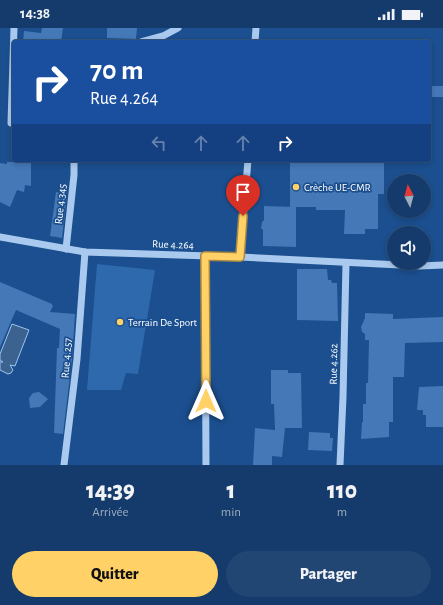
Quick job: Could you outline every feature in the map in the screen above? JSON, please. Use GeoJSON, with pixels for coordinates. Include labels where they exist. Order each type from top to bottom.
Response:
{"type":"FeatureCollection","features":[{"type":"Feature","properties":{"kind":"street"},"geometry":{"type":"LineString","coordinates":[[14,28],[14,40]]}},
{"type":"Feature","properties":{"kind":"street"},"geometry":{"type":"LineString","coordinates":[[148,40],[163,36],[178,28]]}},
{"type":"Feature","properties":{"kind":"street"},"geometry":{"type":"LineString","coordinates":[[255,40],[256,28]]}},
{"type":"Feature","properties":{"kind":"street"},"geometry":{"type":"LineString","coordinates":[[11,122],[12,91]]}},
{"type":"Feature","properties":{"kind":"street","name":"Rue 4.345"},"geometry":{"type":"LineString","coordinates":[[66,250],[74,162]]}},
{"type":"Feature","properties":{"kind":"street"},"geometry":{"type":"LineString","coordinates":[[240,257],[248,162]]}},
{"type":"Feature","properties":{"kind":"street","name":"Rue 4.264"},"geometry":{"type":"LineString","coordinates":[[0,238],[85,252],[443,265]]}},
{"type":"Feature","properties":{"kind":"street","name":"Rue 4.257"},"geometry":{"type":"LineString","coordinates":[[64,465],[76,366],[85,252]]}},
{"type":"Feature","properties":{"kind":"street"},"geometry":{"type":"LineString","coordinates":[[205,256],[206,465]]}},
{"type":"Feature","properties":{"kind":"street","name":"Rue 4.262"},"geometry":{"type":"LineString","coordinates":[[340,465],[344,397],[346,262]]}},
{"type":"Feature","properties":{"kind":"shaded area","name":"Terrain De Sport"},"geometry":{"type":"Polygon","coordinates":[[[97,264],[155,270],[138,374],[126,373],[121,390],[87,390],[97,264]]]}},
{"type":"Feature","properties":{"kind":"shaded area"},"geometry":{"type":"Polygon","coordinates":[[[12,324],[29,330],[15,366],[10,365],[13,370],[8,374],[0,370],[0,362],[3,362],[0,360],[0,354],[12,324]]]}},
{"type":"Feature","properties":{"kind":"building"},"geometry":{"type":"Polygon","coordinates":[[[42,28],[63,28],[61,40],[23,40],[24,31],[41,33],[42,28]]]}},
{"type":"Feature","properties":{"kind":"building"},"geometry":{"type":"Polygon","coordinates":[[[107,28],[137,28],[136,39],[107,38],[107,28]]]}},
{"type":"Feature","properties":{"kind":"building"},"geometry":{"type":"Polygon","coordinates":[[[431,86],[443,86],[443,97],[431,97],[431,86]]]}},
{"type":"Feature","properties":{"kind":"building"},"geometry":{"type":"Polygon","coordinates":[[[7,162],[31,162],[31,186],[25,185],[24,192],[17,190],[10,207],[0,202],[0,163],[7,164],[7,162]]]}},
{"type":"Feature","properties":{"kind":"building"},"geometry":{"type":"Polygon","coordinates":[[[290,162],[384,162],[384,194],[378,194],[378,229],[365,229],[365,234],[344,234],[345,210],[316,210],[316,207],[290,207],[290,162]]]}},
{"type":"Feature","properties":{"kind":"building"},"geometry":{"type":"Polygon","coordinates":[[[56,192],[67,195],[62,238],[50,236],[56,192]]]}},
{"type":"Feature","properties":{"kind":"building"},"geometry":{"type":"Polygon","coordinates":[[[264,206],[296,207],[296,247],[263,246],[263,230],[261,228],[264,220],[264,206]]]}},
{"type":"Feature","properties":{"kind":"building"},"geometry":{"type":"Polygon","coordinates":[[[297,269],[327,269],[328,280],[331,280],[332,283],[337,283],[338,321],[297,320],[297,269]]]}},
{"type":"Feature","properties":{"kind":"building"},"geometry":{"type":"Polygon","coordinates":[[[0,282],[52,304],[53,306],[50,312],[75,314],[72,359],[63,434],[54,433],[57,348],[59,348],[60,329],[16,310],[0,347],[0,282]]]}},
{"type":"Feature","properties":{"kind":"building"},"geometry":{"type":"Polygon","coordinates":[[[365,313],[393,314],[393,319],[443,317],[443,342],[405,343],[404,377],[393,377],[393,422],[389,422],[389,437],[361,439],[363,404],[366,404],[366,383],[368,383],[369,340],[365,340],[365,334],[362,332],[361,327],[365,318],[365,313]]]}},
{"type":"Feature","properties":{"kind":"building"},"geometry":{"type":"Polygon","coordinates":[[[271,370],[288,370],[288,373],[301,373],[302,428],[285,428],[282,457],[272,456],[272,465],[253,465],[255,428],[275,430],[274,404],[271,404],[271,370]]]}},
{"type":"Feature","properties":{"kind":"building"},"geometry":{"type":"Polygon","coordinates":[[[443,386],[443,427],[426,427],[426,415],[423,415],[423,410],[417,410],[419,387],[443,386]]]}},
{"type":"Feature","properties":{"kind":"building"},"geometry":{"type":"Polygon","coordinates":[[[39,392],[48,399],[40,407],[30,408],[29,398],[33,393],[39,392]]]}},
{"type":"Feature","properties":{"kind":"building"},"geometry":{"type":"Polygon","coordinates":[[[309,432],[330,433],[330,438],[333,438],[332,451],[308,450],[309,432]]]}},
{"type":"Feature","properties":{"kind":"place","name":"Crèche UE-CMR"},"geometry":{"type":"Point","coordinates":[296,187]}},
{"type":"Feature","properties":{"kind":"place","name":"Terrain De Sport"},"geometry":{"type":"Point","coordinates":[120,322]}},
{"type":"Feature","properties":{"kind":"route"},"geometry":{"type":"LineString","coordinates":[[206,401],[205,256],[240,257],[243,216]]}}]}
